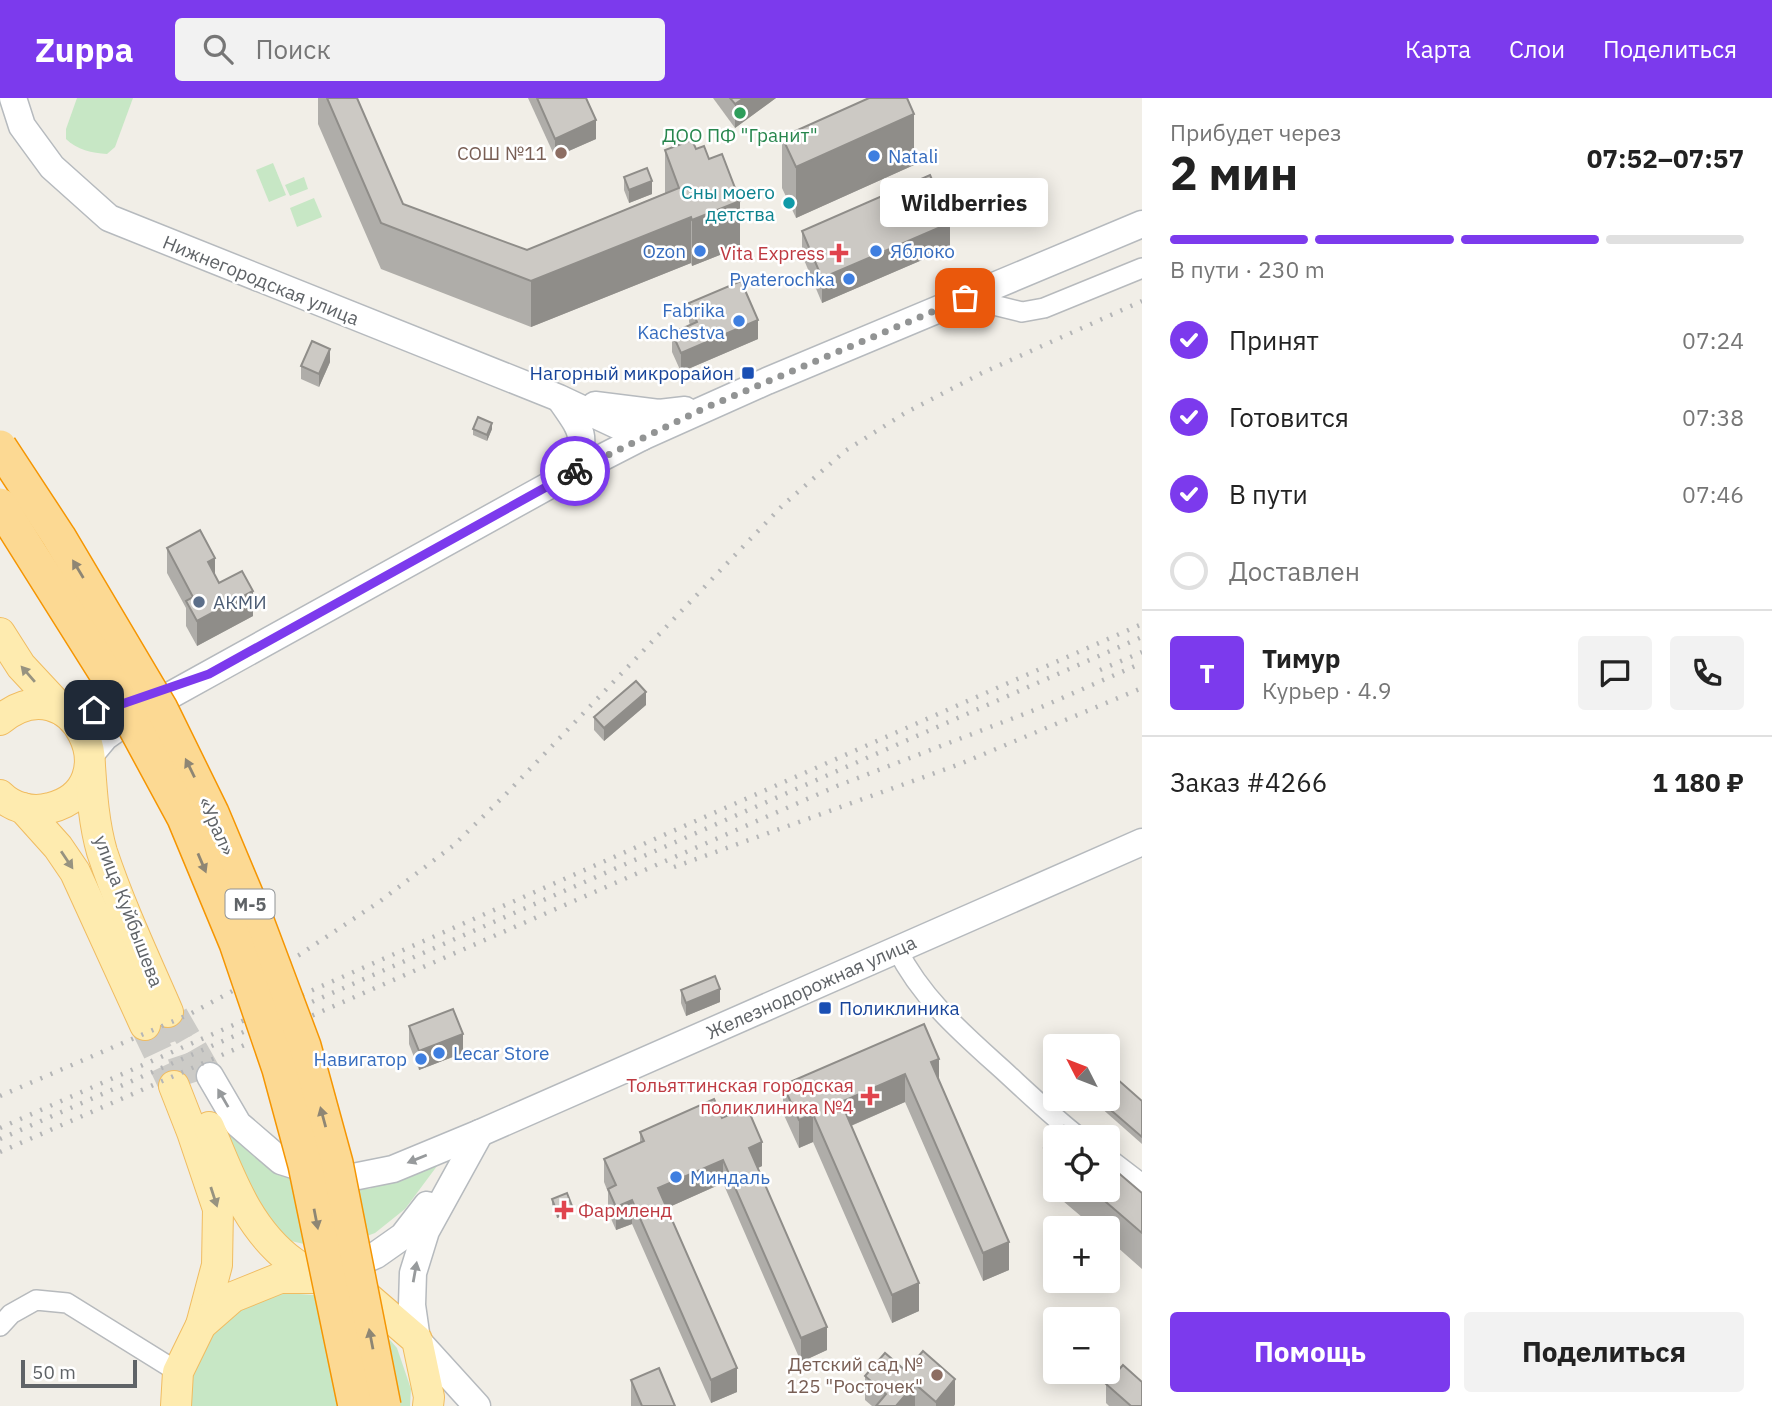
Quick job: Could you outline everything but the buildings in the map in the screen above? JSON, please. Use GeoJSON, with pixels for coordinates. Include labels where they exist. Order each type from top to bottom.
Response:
{"type":"FeatureCollection","features":[{"type":"Feature","properties":{"kind":"highway","name":"«Урал»"},"geometry":{"type":"LineString","coordinates":[[0,447],[60,537],[161,709],[212,813],[254,913],[304,1046],[336,1163],[384,1406]]}},
{"type":"Feature","properties":{"kind":"highway","name":"«Урал»"},"geometry":{"type":"LineString","coordinates":[[0,505],[112,684],[184,818],[236,943],[279,1069],[305,1165],[355,1406]]}},
{"type":"Feature","properties":{"kind":"main road"},"geometry":{"type":"LineString","coordinates":[[0,633],[21,666],[67,713]]}},
{"type":"Feature","properties":{"kind":"main road"},"geometry":{"type":"LineString","coordinates":[[0,720],[9,712],[30,705],[41,704],[67,713]]}},
{"type":"Feature","properties":{"kind":"main road","name":"улица Куйбышева"},"geometry":{"type":"LineString","coordinates":[[9,803],[58,847],[163,1017],[150,971],[102,850],[93,811],[90,761],[85,734],[67,713]]}},
{"type":"Feature","properties":{"kind":"main road"},"geometry":{"type":"LineString","coordinates":[[9,803],[45,810],[65,802],[82,787],[90,761]]}},
{"type":"Feature","properties":{"kind":"main road"},"geometry":{"type":"LineString","coordinates":[[193,1084],[225,1166],[248,1213],[263,1236],[295,1264],[323,1278],[360,1291],[417,1340],[429,1397],[428,1406]]}},
{"type":"Feature","properties":{"kind":"main road"},"geometry":{"type":"LineString","coordinates":[[176,1406],[178,1372],[201,1325],[217,1265],[218,1209],[193,1084]]}},
{"type":"Feature","properties":{"kind":"main road"},"geometry":{"type":"LineString","coordinates":[[201,1325],[233,1297],[256,1287],[280,1278],[323,1278]]}},
{"type":"Feature","properties":{"kind":"street","name":"Нижнегородская улица"},"geometry":{"type":"LineString","coordinates":[[13,98],[22,126],[52,167],[109,218],[559,398]]}},
{"type":"Feature","properties":{"kind":"street"},"geometry":{"type":"LineString","coordinates":[[90,761],[104,737],[140,712],[568,475],[642,437],[1142,224]]}},
{"type":"Feature","properties":{"kind":"street"},"geometry":{"type":"LineString","coordinates":[[965,298],[1022,313],[1044,308],[1142,268]]}},
{"type":"Feature","properties":{"kind":"street"},"geometry":{"type":"LineString","coordinates":[[559,398],[612,409],[659,413],[705,408]]}},
{"type":"Feature","properties":{"kind":"street"},"geometry":{"type":"LineString","coordinates":[[559,398],[642,437]]}},
{"type":"Feature","properties":{"kind":"street"},"geometry":{"type":"LineString","coordinates":[[559,398],[581,429],[580,454],[568,475]]}},
{"type":"Feature","properties":{"kind":"street"},"geometry":{"type":"LineString","coordinates":[[67,713],[122,704],[209,674]]}},
{"type":"Feature","properties":{"kind":"street","name":"Железнодорожная улица"},"geometry":{"type":"LineString","coordinates":[[193,1084],[281,1161],[319,1173],[353,1177],[393,1168],[480,1133],[1142,842]]}},
{"type":"Feature","properties":{"kind":"street"},"geometry":{"type":"LineString","coordinates":[[897,949],[909,973],[953,1025],[1064,1125]]}},
{"type":"Feature","properties":{"kind":"street"},"geometry":{"type":"LineString","coordinates":[[323,1278],[376,1255],[403,1236],[480,1133]]}},
{"type":"Feature","properties":{"kind":"street"},"geometry":{"type":"LineString","coordinates":[[477,1406],[417,1340],[412,1305],[413,1273],[426,1231],[480,1133]]}},
{"type":"Feature","properties":{"kind":"street"},"geometry":{"type":"LineString","coordinates":[[1120,1167],[1142,1184]]}},
{"type":"Feature","properties":{"kind":"street"},"geometry":{"type":"LineString","coordinates":[[0,1326],[11,1314],[36,1300],[67,1303],[178,1372]]}},
{"type":"Feature","properties":{"kind":"green space"},"geometry":{"type":"Polygon","coordinates":[[[77,98],[133,98],[115,147],[107,154],[85,150],[66,139],[66,129],[77,98]]]}},
{"type":"Feature","properties":{"kind":"green space"},"geometry":{"type":"Polygon","coordinates":[[[273,163],[286,195],[269,202],[256,170],[273,163]]]}},
{"type":"Feature","properties":{"kind":"green space"},"geometry":{"type":"Polygon","coordinates":[[[304,177],[308,189],[290,196],[285,185],[304,177]]]}},
{"type":"Feature","properties":{"kind":"green space"},"geometry":{"type":"Polygon","coordinates":[[[314,198],[322,217],[297,227],[290,208],[314,198]]]}},
{"type":"Feature","properties":{"kind":"green space"},"geometry":{"type":"Polygon","coordinates":[[[220,1120],[279,1175],[322,1188],[369,1189],[436,1159],[440,1162],[405,1209],[375,1233],[329,1250],[287,1240],[257,1209],[220,1120]]]}},
{"type":"Feature","properties":{"kind":"green space"},"geometry":{"type":"Polygon","coordinates":[[[285,1293],[328,1296],[368,1315],[397,1348],[411,1389],[410,1406],[188,1406],[191,1375],[210,1336],[243,1307],[285,1293]]]}},
{"type":"Feature","properties":{"kind":"tunnel"},"geometry":{"type":"LineString","coordinates":[[168,1012],[194,1090]]}},
{"type":"Feature","properties":{"kind":"tunnel"},"geometry":{"type":"LineString","coordinates":[[175,1015],[210,1076]]}},
{"type":"Feature","properties":{"kind":"tunnel"},"geometry":{"type":"LineString","coordinates":[[145,1025],[174,1086]]}},
{"type":"Feature","properties":{"kind":"railway"},"geometry":{"type":"LineString","coordinates":[[0,1096],[190,1014],[299,955],[379,902],[454,845],[783,505],[845,451],[905,413],[982,373],[1142,301]]}},
{"type":"Feature","properties":{"kind":"railway"},"geometry":{"type":"LineString","coordinates":[[0,1128],[1142,624]]}},
{"type":"Feature","properties":{"kind":"railway"},"geometry":{"type":"LineString","coordinates":[[0,1139],[1142,637]]}},
{"type":"Feature","properties":{"kind":"railway"},"geometry":{"type":"LineString","coordinates":[[1100,670],[1142,652]]}},
{"type":"Feature","properties":{"kind":"railway"},"geometry":{"type":"LineString","coordinates":[[0,1152],[837,786],[1037,709],[1142,663]]}},
{"type":"Feature","properties":{"kind":"railway"},"geometry":{"type":"LineString","coordinates":[[674,867],[960,764],[1142,688]]}},
{"type":"Feature","properties":{"kind":"way so far"},"geometry":{"type":"LineString","coordinates":[[575,471],[705,408],[965,298]]}},
{"type":"Feature","properties":{"kind":"place","name":"ДОО ПФ \"Гранит\""},"geometry":{"type":"Point","coordinates":[740,113]}},
{"type":"Feature","properties":{"kind":"place","name":"СОШ №11"},"geometry":{"type":"Point","coordinates":[561,153]}},
{"type":"Feature","properties":{"kind":"place","name":"Natali"},"geometry":{"type":"Point","coordinates":[874,156]}},
{"type":"Feature","properties":{"kind":"place","name":"Сны моего детства"},"geometry":{"type":"Point","coordinates":[789,203]}},
{"type":"Feature","properties":{"kind":"place","name":"Ozon"},"geometry":{"type":"Point","coordinates":[700,251]}},
{"type":"Feature","properties":{"kind":"place","name":"Яблоко"},"geometry":{"type":"Point","coordinates":[876,251]}},
{"type":"Feature","properties":{"kind":"place","name":"Vita Express"},"geometry":{"type":"Point","coordinates":[839,253]}},
{"type":"Feature","properties":{"kind":"place","name":"Pyaterochka"},"geometry":{"type":"Point","coordinates":[849,279]}},
{"type":"Feature","properties":{"kind":"place","name":"Wildberries"},"geometry":{"type":"Point","coordinates":[965,298]}},
{"type":"Feature","properties":{"kind":"place","name":"Fabrika Kachestva"},"geometry":{"type":"Point","coordinates":[739,321]}},
{"type":"Feature","properties":{"kind":"place","name":"Нагорный микрорайон"},"geometry":{"type":"Point","coordinates":[748,373]}},
{"type":"Feature","properties":{"kind":"place","name":"АКМИ"},"geometry":{"type":"Point","coordinates":[199,602]}},
{"type":"Feature","properties":{"kind":"place","name":"Поликлиника"},"geometry":{"type":"Point","coordinates":[825,1008]}},
{"type":"Feature","properties":{"kind":"place","name":"Lecar Store"},"geometry":{"type":"Point","coordinates":[439,1053]}},
{"type":"Feature","properties":{"kind":"place","name":"Навигатор"},"geometry":{"type":"Point","coordinates":[421,1059]}},
{"type":"Feature","properties":{"kind":"place","name":"Тольяттинская городская поликлиника №4"},"geometry":{"type":"Point","coordinates":[870,1096]}},
{"type":"Feature","properties":{"kind":"place","name":"Миндаль"},"geometry":{"type":"Point","coordinates":[676,1177]}},
{"type":"Feature","properties":{"kind":"place","name":"Фармленд"},"geometry":{"type":"Point","coordinates":[564,1210]}},
{"type":"Feature","properties":{"kind":"place","name":"Детский сад № 125 \"Росточек\""},"geometry":{"type":"Point","coordinates":[937,1375]}},
{"type":"Feature","properties":{"kind":"route"},"geometry":{"type":"LineString","coordinates":[[94,710],[122,704],[209,674],[575,471]]}}]}
